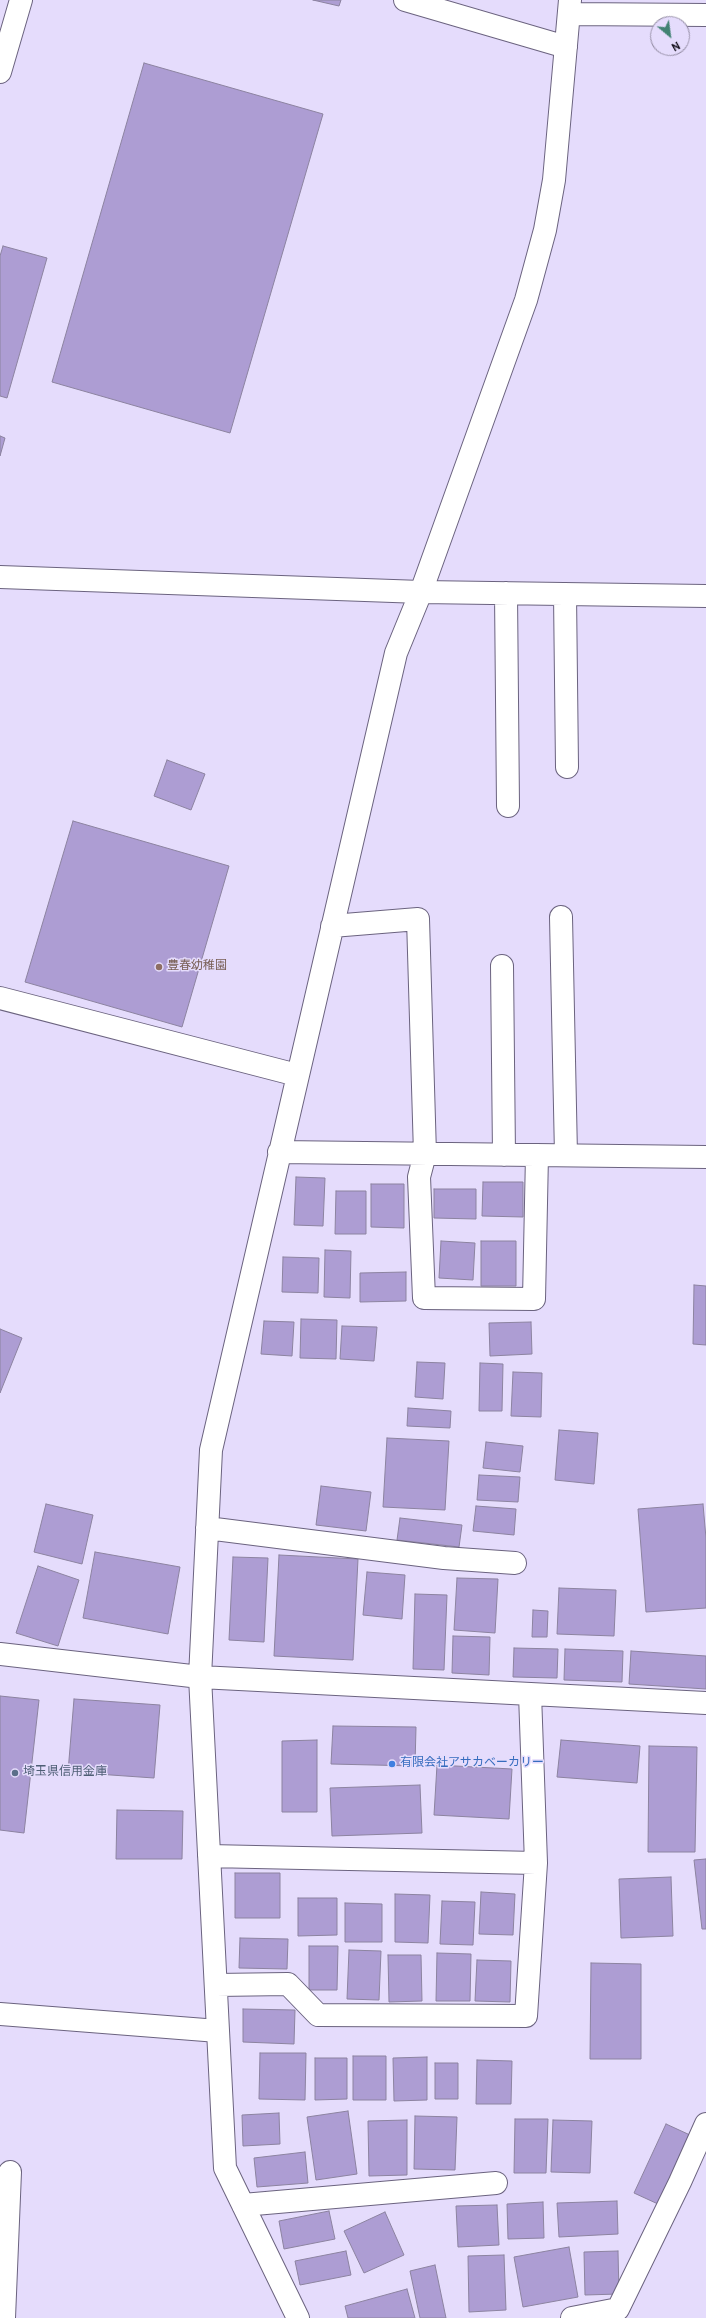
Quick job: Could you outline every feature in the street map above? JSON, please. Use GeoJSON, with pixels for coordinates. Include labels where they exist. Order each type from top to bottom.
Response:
{"type":"FeatureCollection","features":[{"type":"Feature","properties":{"kind":"street"},"geometry":{"type":"LineString","coordinates":[[0,72],[21,0]]}},
{"type":"Feature","properties":{"kind":"street"},"geometry":{"type":"LineString","coordinates":[[405,0],[566,47]]}},
{"type":"Feature","properties":{"kind":"street"},"geometry":{"type":"LineString","coordinates":[[298,2318],[225,2168],[200,1677],[211,1450],[396,653],[421,592],[526,300],[545,230],[554,180],[570,7],[706,15]]}},
{"type":"Feature","properties":{"kind":"street"},"geometry":{"type":"LineString","coordinates":[[0,577],[421,592],[706,596]]}},
{"type":"Feature","properties":{"kind":"street"},"geometry":{"type":"LineString","coordinates":[[506,593],[508,806]]}},
{"type":"Feature","properties":{"kind":"street"},"geometry":{"type":"LineString","coordinates":[[565,594],[567,767]]}},
{"type":"Feature","properties":{"kind":"street"},"geometry":{"type":"LineString","coordinates":[[561,917],[566,1155]]}},
{"type":"Feature","properties":{"kind":"street"},"geometry":{"type":"LineString","coordinates":[[332,926],[418,919],[424,1154],[419,1177],[424,1298],[534,1299],[537,1155]]}},
{"type":"Feature","properties":{"kind":"street"},"geometry":{"type":"LineString","coordinates":[[502,966],[504,1155]]}},
{"type":"Feature","properties":{"kind":"street"},"geometry":{"type":"LineString","coordinates":[[0,998],[297,1075]]}},
{"type":"Feature","properties":{"kind":"street"},"geometry":{"type":"LineString","coordinates":[[279,1152],[706,1157]]}},
{"type":"Feature","properties":{"kind":"street"},"geometry":{"type":"LineString","coordinates":[[207,1528],[444,1558],[515,1563]]}},
{"type":"Feature","properties":{"kind":"street"},"geometry":{"type":"LineString","coordinates":[[0,1654],[200,1677],[706,1703]]}},
{"type":"Feature","properties":{"kind":"street"},"geometry":{"type":"LineString","coordinates":[[216,1985],[288,1984],[318,2016],[526,2016],[536,1863],[530,1694]]}},
{"type":"Feature","properties":{"kind":"street"},"geometry":{"type":"LineString","coordinates":[[209,1856],[536,1863]]}},
{"type":"Feature","properties":{"kind":"street"},"geometry":{"type":"LineString","coordinates":[[0,2014],[218,2031]]}},
{"type":"Feature","properties":{"kind":"street"},"geometry":{"type":"LineString","coordinates":[[572,2318],[618,2308],[680,2182],[706,2124]]}},
{"type":"Feature","properties":{"kind":"street"},"geometry":{"type":"LineString","coordinates":[[4,2318],[10,2172]]}},
{"type":"Feature","properties":{"kind":"street"},"geometry":{"type":"LineString","coordinates":[[242,2205],[496,2183]]}},
{"type":"Feature","properties":{"kind":"building"},"geometry":{"type":"Polygon","coordinates":[[[313,0],[341,0],[339,6],[313,0]]]}},
{"type":"Feature","properties":{"kind":"building"},"geometry":{"type":"Polygon","coordinates":[[[144,63],[323,114],[230,433],[52,382],[144,63]]]}},
{"type":"Feature","properties":{"kind":"building"},"geometry":{"type":"Polygon","coordinates":[[[3,246],[47,258],[7,398],[0,396],[0,256],[3,246]]]}},
{"type":"Feature","properties":{"kind":"building"},"geometry":{"type":"Polygon","coordinates":[[[0,436],[5,438],[0,456],[0,436]]]}},
{"type":"Feature","properties":{"kind":"building"},"geometry":{"type":"Polygon","coordinates":[[[167,760],[205,774],[191,810],[154,796],[167,760]]]}},
{"type":"Feature","properties":{"kind":"building"},"geometry":{"type":"Polygon","coordinates":[[[73,821],[229,866],[182,1027],[25,982],[73,821]]]}},
{"type":"Feature","properties":{"kind":"building"},"geometry":{"type":"Polygon","coordinates":[[[296,1177],[325,1178],[323,1226],[294,1225],[296,1177]]]}},
{"type":"Feature","properties":{"kind":"building"},"geometry":{"type":"Polygon","coordinates":[[[483,1182],[523,1182],[523,1217],[482,1216],[483,1182]]]}},
{"type":"Feature","properties":{"kind":"building"},"geometry":{"type":"Polygon","coordinates":[[[371,1184],[404,1184],[404,1228],[371,1227],[371,1184]]]}},
{"type":"Feature","properties":{"kind":"building"},"geometry":{"type":"Polygon","coordinates":[[[434,1189],[476,1189],[476,1219],[434,1218],[434,1189]]]}},
{"type":"Feature","properties":{"kind":"building"},"geometry":{"type":"Polygon","coordinates":[[[336,1191],[366,1191],[366,1234],[335,1234],[336,1191]]]}},
{"type":"Feature","properties":{"kind":"building"},"geometry":{"type":"Polygon","coordinates":[[[441,1241],[475,1243],[473,1280],[439,1278],[441,1241]]]}},
{"type":"Feature","properties":{"kind":"building"},"geometry":{"type":"Polygon","coordinates":[[[481,1241],[516,1241],[516,1286],[481,1286],[481,1241]]]}},
{"type":"Feature","properties":{"kind":"building"},"geometry":{"type":"Polygon","coordinates":[[[325,1250],[351,1251],[350,1298],[324,1297],[325,1250]]]}},
{"type":"Feature","properties":{"kind":"building"},"geometry":{"type":"Polygon","coordinates":[[[283,1257],[319,1258],[318,1293],[282,1292],[283,1257]]]}},
{"type":"Feature","properties":{"kind":"building"},"geometry":{"type":"Polygon","coordinates":[[[406,1272],[406,1301],[360,1302],[360,1273],[406,1272]]]}},
{"type":"Feature","properties":{"kind":"building"},"geometry":{"type":"Polygon","coordinates":[[[694,1285],[706,1286],[706,1345],[693,1344],[694,1285]]]}},
{"type":"Feature","properties":{"kind":"building"},"geometry":{"type":"Polygon","coordinates":[[[301,1319],[337,1320],[336,1359],[300,1358],[301,1319]]]}},
{"type":"Feature","properties":{"kind":"building"},"geometry":{"type":"Polygon","coordinates":[[[264,1321],[294,1322],[292,1356],[261,1354],[264,1321]]]}},
{"type":"Feature","properties":{"kind":"building"},"geometry":{"type":"Polygon","coordinates":[[[531,1322],[532,1354],[490,1356],[489,1323],[531,1322]]]}},
{"type":"Feature","properties":{"kind":"building"},"geometry":{"type":"Polygon","coordinates":[[[342,1326],[377,1327],[374,1361],[340,1359],[342,1326]]]}},
{"type":"Feature","properties":{"kind":"building"},"geometry":{"type":"Polygon","coordinates":[[[0,1329],[22,1338],[0,1393],[0,1329]]]}},
{"type":"Feature","properties":{"kind":"building"},"geometry":{"type":"Polygon","coordinates":[[[417,1362],[445,1363],[443,1399],[415,1397],[417,1362]]]}},
{"type":"Feature","properties":{"kind":"building"},"geometry":{"type":"Polygon","coordinates":[[[480,1363],[503,1364],[502,1411],[479,1411],[480,1363]]]}},
{"type":"Feature","properties":{"kind":"building"},"geometry":{"type":"Polygon","coordinates":[[[513,1372],[542,1373],[541,1417],[511,1416],[513,1372]]]}},
{"type":"Feature","properties":{"kind":"building"},"geometry":{"type":"Polygon","coordinates":[[[408,1408],[451,1411],[450,1428],[407,1426],[408,1408]]]}},
{"type":"Feature","properties":{"kind":"building"},"geometry":{"type":"Polygon","coordinates":[[[559,1430],[598,1433],[594,1484],[555,1480],[559,1430]]]}},
{"type":"Feature","properties":{"kind":"building"},"geometry":{"type":"Polygon","coordinates":[[[387,1438],[449,1441],[445,1510],[383,1507],[387,1438]]]}},
{"type":"Feature","properties":{"kind":"building"},"geometry":{"type":"Polygon","coordinates":[[[486,1442],[523,1446],[520,1472],[483,1468],[486,1442]]]}},
{"type":"Feature","properties":{"kind":"building"},"geometry":{"type":"Polygon","coordinates":[[[479,1475],[520,1477],[518,1502],[477,1500],[479,1475]]]}},
{"type":"Feature","properties":{"kind":"building"},"geometry":{"type":"Polygon","coordinates":[[[321,1486],[371,1492],[366,1531],[316,1525],[321,1486]]]}},
{"type":"Feature","properties":{"kind":"building"},"geometry":{"type":"Polygon","coordinates":[[[46,1504],[93,1515],[82,1564],[34,1552],[46,1504]]]}},
{"type":"Feature","properties":{"kind":"building"},"geometry":{"type":"Polygon","coordinates":[[[703,1504],[706,1538],[706,1608],[646,1612],[638,1509],[703,1504]]]}},
{"type":"Feature","properties":{"kind":"building"},"geometry":{"type":"Polygon","coordinates":[[[476,1506],[516,1509],[514,1535],[473,1531],[476,1506]]]}},
{"type":"Feature","properties":{"kind":"building"},"geometry":{"type":"Polygon","coordinates":[[[400,1518],[462,1525],[459,1547],[397,1540],[400,1518]]]}},
{"type":"Feature","properties":{"kind":"building"},"geometry":{"type":"Polygon","coordinates":[[[95,1552],[180,1567],[168,1634],[83,1618],[95,1552]]]}},
{"type":"Feature","properties":{"kind":"building"},"geometry":{"type":"Polygon","coordinates":[[[279,1555],[358,1559],[353,1660],[274,1656],[279,1555]]]}},
{"type":"Feature","properties":{"kind":"building"},"geometry":{"type":"Polygon","coordinates":[[[233,1557],[268,1558],[264,1642],[229,1640],[233,1557]]]}},
{"type":"Feature","properties":{"kind":"building"},"geometry":{"type":"Polygon","coordinates":[[[38,1566],[79,1580],[58,1646],[16,1633],[38,1566]]]}},
{"type":"Feature","properties":{"kind":"building"},"geometry":{"type":"Polygon","coordinates":[[[367,1572],[405,1575],[402,1619],[363,1615],[367,1572]]]}},
{"type":"Feature","properties":{"kind":"building"},"geometry":{"type":"Polygon","coordinates":[[[457,1578],[498,1579],[495,1633],[454,1630],[457,1578]]]}},
{"type":"Feature","properties":{"kind":"building"},"geometry":{"type":"Polygon","coordinates":[[[559,1588],[616,1590],[614,1636],[557,1634],[559,1588]]]}},
{"type":"Feature","properties":{"kind":"building"},"geometry":{"type":"Polygon","coordinates":[[[415,1594],[447,1595],[444,1670],[413,1669],[415,1594]]]}},
{"type":"Feature","properties":{"kind":"building"},"geometry":{"type":"Polygon","coordinates":[[[533,1610],[548,1611],[547,1637],[532,1637],[533,1610]]]}},
{"type":"Feature","properties":{"kind":"building"},"geometry":{"type":"Polygon","coordinates":[[[453,1636],[490,1637],[489,1675],[452,1673],[453,1636]]]}},
{"type":"Feature","properties":{"kind":"building"},"geometry":{"type":"Polygon","coordinates":[[[514,1648],[558,1649],[557,1678],[513,1677],[514,1648]]]}},
{"type":"Feature","properties":{"kind":"building"},"geometry":{"type":"Polygon","coordinates":[[[565,1649],[623,1651],[622,1682],[564,1680],[565,1649]]]}},
{"type":"Feature","properties":{"kind":"building"},"geometry":{"type":"Polygon","coordinates":[[[631,1651],[706,1656],[706,1689],[629,1684],[631,1651]]]}},
{"type":"Feature","properties":{"kind":"building"},"geometry":{"type":"Polygon","coordinates":[[[0,1696],[39,1700],[24,1833],[0,1830],[0,1696]]]}},
{"type":"Feature","properties":{"kind":"building"},"geometry":{"type":"Polygon","coordinates":[[[74,1699],[160,1705],[154,1778],[68,1772],[74,1699]]]}},
{"type":"Feature","properties":{"kind":"building"},"geometry":{"type":"Polygon","coordinates":[[[333,1726],[416,1727],[415,1766],[331,1764],[333,1726]]]}},
{"type":"Feature","properties":{"kind":"building"},"geometry":{"type":"Polygon","coordinates":[[[317,1740],[317,1812],[282,1812],[282,1741],[317,1740]]]}},
{"type":"Feature","properties":{"kind":"building"},"geometry":{"type":"Polygon","coordinates":[[[561,1740],[640,1746],[637,1783],[557,1777],[561,1740]]]}},
{"type":"Feature","properties":{"kind":"building"},"geometry":{"type":"Polygon","coordinates":[[[649,1746],[697,1747],[695,1852],[648,1852],[649,1746]]]}},
{"type":"Feature","properties":{"kind":"building"},"geometry":{"type":"Polygon","coordinates":[[[437,1765],[512,1769],[509,1819],[434,1815],[437,1765]]]}},
{"type":"Feature","properties":{"kind":"building"},"geometry":{"type":"Polygon","coordinates":[[[420,1785],[422,1833],[332,1836],[330,1788],[420,1785]]]}},
{"type":"Feature","properties":{"kind":"building"},"geometry":{"type":"Polygon","coordinates":[[[117,1810],[183,1811],[182,1859],[116,1859],[117,1810]]]}},
{"type":"Feature","properties":{"kind":"building"},"geometry":{"type":"Polygon","coordinates":[[[706,1859],[706,1929],[702,1929],[694,1860],[706,1859]]]}},
{"type":"Feature","properties":{"kind":"building"},"geometry":{"type":"Polygon","coordinates":[[[235,1873],[280,1873],[280,1918],[235,1918],[235,1873]]]}},
{"type":"Feature","properties":{"kind":"building"},"geometry":{"type":"Polygon","coordinates":[[[671,1877],[673,1936],[621,1938],[619,1879],[671,1877]]]}},
{"type":"Feature","properties":{"kind":"building"},"geometry":{"type":"Polygon","coordinates":[[[481,1892],[515,1894],[513,1935],[479,1934],[481,1892]]]}},
{"type":"Feature","properties":{"kind":"building"},"geometry":{"type":"Polygon","coordinates":[[[395,1894],[430,1895],[428,1943],[395,1942],[395,1894]]]}},
{"type":"Feature","properties":{"kind":"building"},"geometry":{"type":"Polygon","coordinates":[[[298,1898],[337,1898],[337,1935],[298,1936],[298,1898]]]}},
{"type":"Feature","properties":{"kind":"building"},"geometry":{"type":"Polygon","coordinates":[[[442,1901],[475,1902],[473,1945],[440,1944],[442,1901]]]}},
{"type":"Feature","properties":{"kind":"building"},"geometry":{"type":"Polygon","coordinates":[[[345,1903],[382,1904],[382,1942],[345,1942],[345,1903]]]}},
{"type":"Feature","properties":{"kind":"building"},"geometry":{"type":"Polygon","coordinates":[[[240,1938],[288,1939],[287,1969],[239,1968],[240,1938]]]}},
{"type":"Feature","properties":{"kind":"building"},"geometry":{"type":"Polygon","coordinates":[[[309,1946],[338,1946],[337,1990],[309,1990],[309,1946]]]}},
{"type":"Feature","properties":{"kind":"building"},"geometry":{"type":"Polygon","coordinates":[[[349,1950],[381,1951],[379,2000],[347,1999],[349,1950]]]}},
{"type":"Feature","properties":{"kind":"building"},"geometry":{"type":"Polygon","coordinates":[[[437,1953],[471,1954],[470,2001],[436,2001],[437,1953]]]}},
{"type":"Feature","properties":{"kind":"building"},"geometry":{"type":"Polygon","coordinates":[[[388,1955],[421,1955],[422,2001],[389,2002],[388,1955]]]}},
{"type":"Feature","properties":{"kind":"building"},"geometry":{"type":"Polygon","coordinates":[[[477,1960],[511,1961],[510,2002],[475,2001],[477,1960]]]}},
{"type":"Feature","properties":{"kind":"building"},"geometry":{"type":"Polygon","coordinates":[[[591,1963],[641,1964],[641,2059],[590,2059],[591,1963]]]}},
{"type":"Feature","properties":{"kind":"building"},"geometry":{"type":"Polygon","coordinates":[[[243,2009],[295,2010],[294,2044],[243,2042],[243,2009]]]}},
{"type":"Feature","properties":{"kind":"building"},"geometry":{"type":"Polygon","coordinates":[[[260,2053],[306,2053],[305,2100],[259,2099],[260,2053]]]}},
{"type":"Feature","properties":{"kind":"building"},"geometry":{"type":"Polygon","coordinates":[[[353,2056],[386,2056],[386,2100],[353,2100],[353,2056]]]}},
{"type":"Feature","properties":{"kind":"building"},"geometry":{"type":"Polygon","coordinates":[[[427,2057],[427,2100],[394,2101],[393,2058],[427,2057]]]}},
{"type":"Feature","properties":{"kind":"building"},"geometry":{"type":"Polygon","coordinates":[[[315,2058],[347,2058],[347,2099],[315,2100],[315,2058]]]}},
{"type":"Feature","properties":{"kind":"building"},"geometry":{"type":"Polygon","coordinates":[[[477,2060],[512,2061],[511,2104],[476,2104],[477,2060]]]}},
{"type":"Feature","properties":{"kind":"building"},"geometry":{"type":"Polygon","coordinates":[[[435,2063],[458,2063],[458,2099],[435,2099],[435,2063]]]}},
{"type":"Feature","properties":{"kind":"building"},"geometry":{"type":"Polygon","coordinates":[[[348,2111],[357,2174],[316,2180],[307,2117],[348,2111]]]}},
{"type":"Feature","properties":{"kind":"building"},"geometry":{"type":"Polygon","coordinates":[[[279,2113],[280,2144],[243,2146],[242,2115],[279,2113]]]}},
{"type":"Feature","properties":{"kind":"building"},"geometry":{"type":"Polygon","coordinates":[[[415,2116],[457,2117],[455,2170],[414,2169],[415,2116]]]}},
{"type":"Feature","properties":{"kind":"building"},"geometry":{"type":"Polygon","coordinates":[[[515,2119],[548,2119],[546,2173],[514,2173],[515,2119]]]}},
{"type":"Feature","properties":{"kind":"building"},"geometry":{"type":"Polygon","coordinates":[[[407,2120],[407,2175],[369,2176],[368,2121],[407,2120]]]}},
{"type":"Feature","properties":{"kind":"building"},"geometry":{"type":"Polygon","coordinates":[[[553,2120],[592,2121],[590,2173],[551,2172],[553,2120]]]}},
{"type":"Feature","properties":{"kind":"building"},"geometry":{"type":"Polygon","coordinates":[[[666,2124],[690,2135],[658,2204],[634,2193],[666,2124]]]}},
{"type":"Feature","properties":{"kind":"building"},"geometry":{"type":"Polygon","coordinates":[[[305,2152],[308,2183],[257,2187],[254,2158],[305,2152]]]}},
{"type":"Feature","properties":{"kind":"building"},"geometry":{"type":"Polygon","coordinates":[[[617,2201],[618,2234],[559,2237],[557,2203],[617,2201]]]}},
{"type":"Feature","properties":{"kind":"building"},"geometry":{"type":"Polygon","coordinates":[[[543,2202],[544,2238],[508,2239],[507,2204],[543,2202]]]}},
{"type":"Feature","properties":{"kind":"building"},"geometry":{"type":"Polygon","coordinates":[[[497,2205],[499,2245],[458,2247],[456,2206],[497,2205]]]}},
{"type":"Feature","properties":{"kind":"building"},"geometry":{"type":"Polygon","coordinates":[[[329,2211],[335,2239],[284,2249],[279,2221],[329,2211]]]}},
{"type":"Feature","properties":{"kind":"building"},"geometry":{"type":"Polygon","coordinates":[[[385,2212],[404,2255],[364,2273],[344,2231],[385,2212]]]}},
{"type":"Feature","properties":{"kind":"building"},"geometry":{"type":"Polygon","coordinates":[[[569,2247],[578,2297],[523,2307],[514,2257],[569,2247]]]}},
{"type":"Feature","properties":{"kind":"building"},"geometry":{"type":"Polygon","coordinates":[[[346,2251],[351,2275],[300,2285],[295,2261],[346,2251]]]}},
{"type":"Feature","properties":{"kind":"building"},"geometry":{"type":"Polygon","coordinates":[[[618,2251],[619,2294],[585,2295],[584,2252],[618,2251]]]}},
{"type":"Feature","properties":{"kind":"building"},"geometry":{"type":"Polygon","coordinates":[[[504,2255],[506,2310],[469,2312],[468,2256],[504,2255]]]}},
{"type":"Feature","properties":{"kind":"building"},"geometry":{"type":"Polygon","coordinates":[[[435,2265],[446,2318],[420,2318],[410,2271],[435,2265]]]}},
{"type":"Feature","properties":{"kind":"building"},"geometry":{"type":"Polygon","coordinates":[[[407,2289],[415,2318],[348,2318],[345,2306],[407,2289]]]}},
{"type":"Feature","properties":{"kind":"place","name":"豊春幼稚園"},"geometry":{"type":"Point","coordinates":[159,967]}},
{"type":"Feature","properties":{"kind":"place","name":"有限会社アサカベーカリー"},"geometry":{"type":"Point","coordinates":[392,1764]}},
{"type":"Feature","properties":{"kind":"place","name":"埼玉県信用金庫"},"geometry":{"type":"Point","coordinates":[15,1773]}}]}
